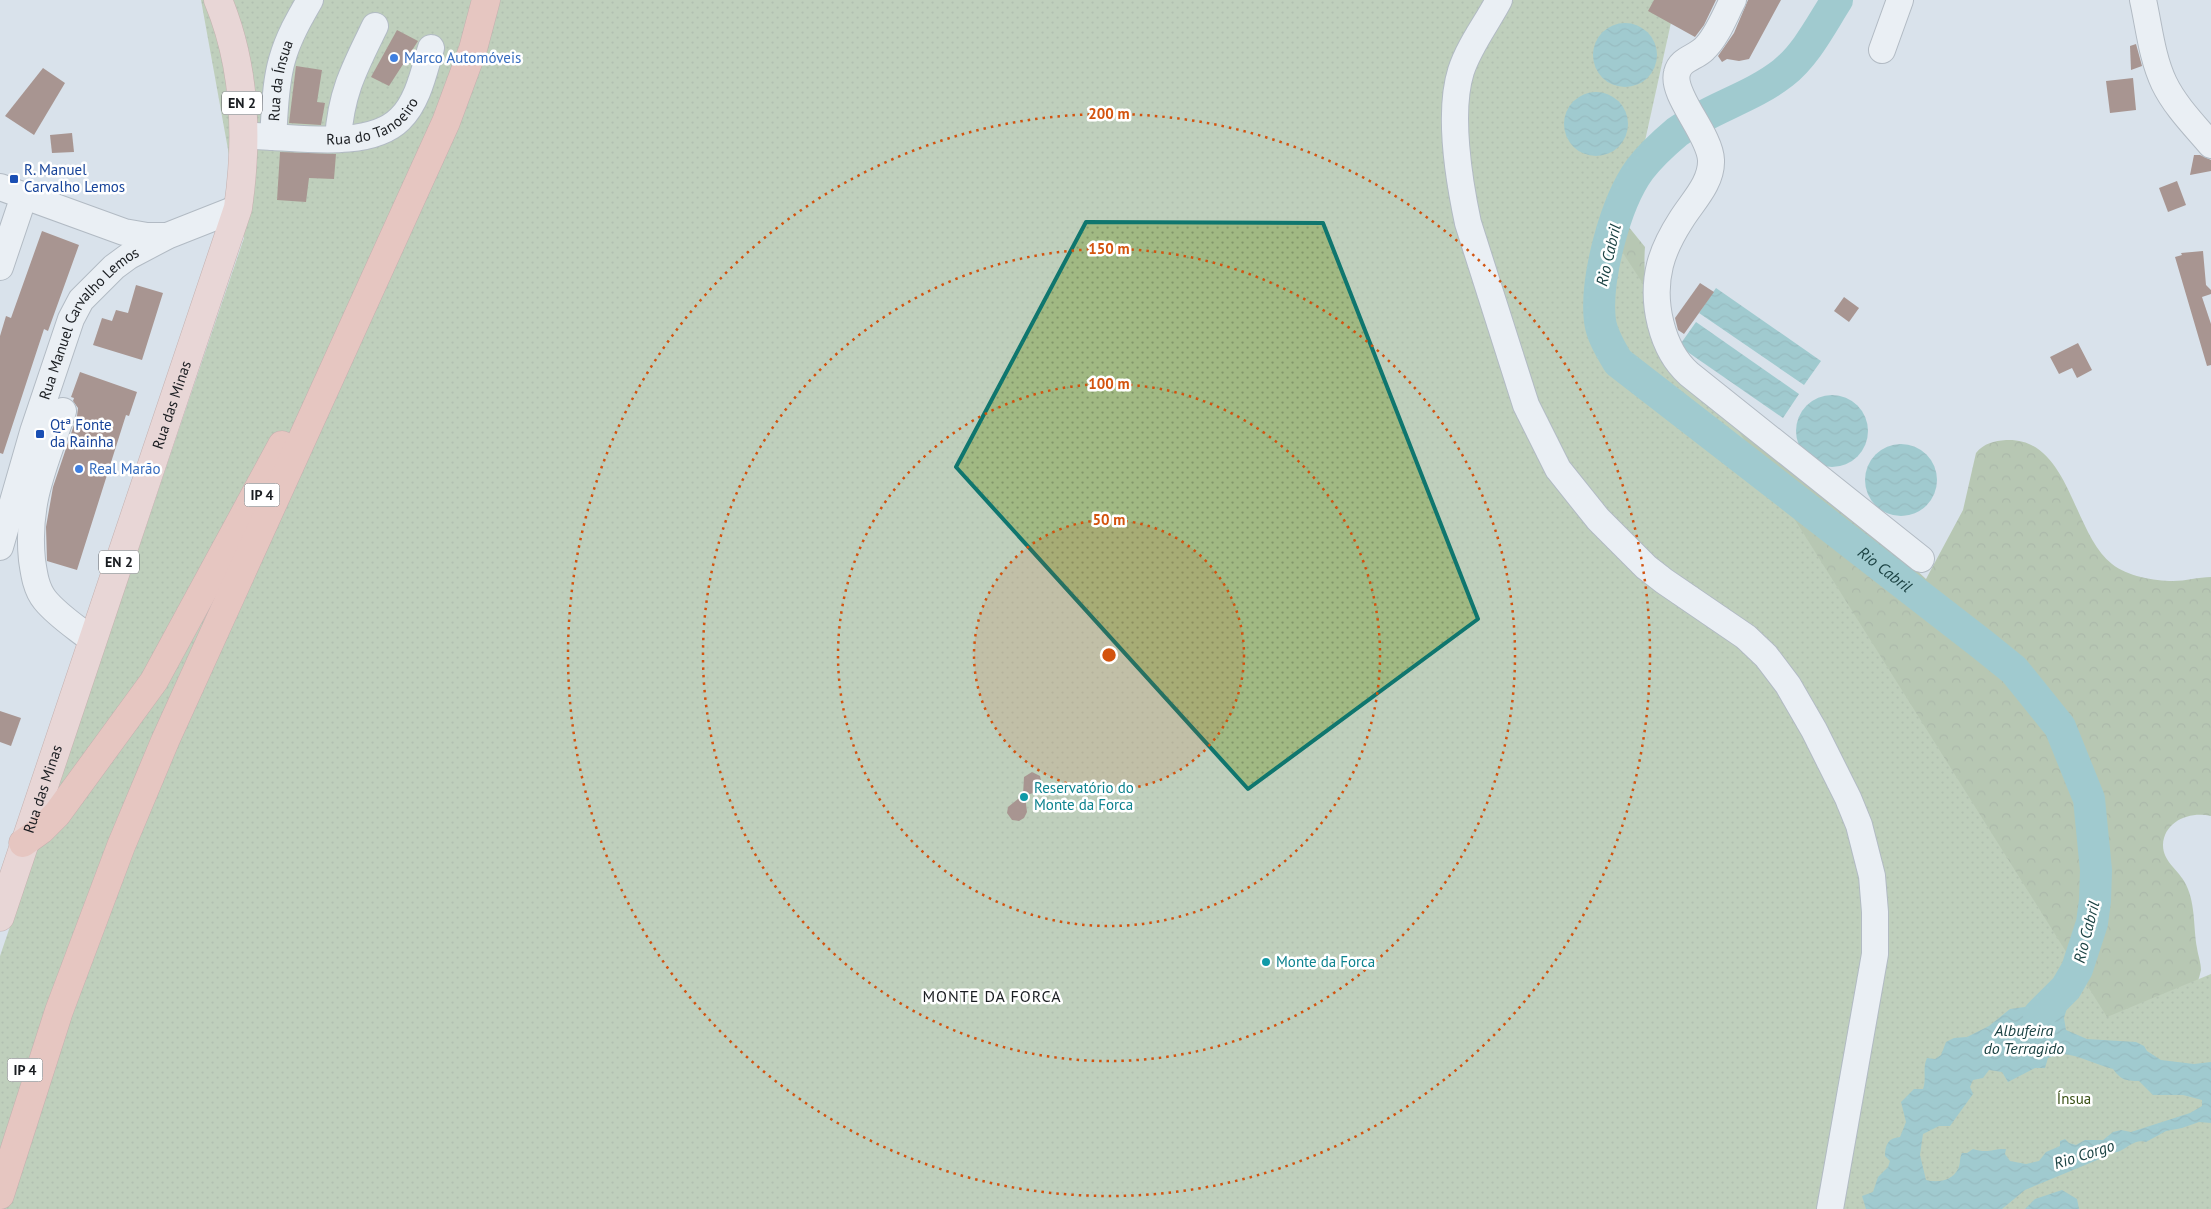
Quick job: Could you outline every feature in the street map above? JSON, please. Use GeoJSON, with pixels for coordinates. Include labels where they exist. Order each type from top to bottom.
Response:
{"type":"FeatureCollection","features":[{"type":"Feature","properties":{"kind":"highway","name":"IP 4"},"geometry":{"type":"LineString","coordinates":[[0,1149],[42,1016],[151,736],[441,100],[469,17],[472,0]]}},
{"type":"Feature","properties":{"kind":"highway","name":"IP 4"},"geometry":{"type":"LineString","coordinates":[[0,1194],[59,1011],[121,846],[165,741],[446,122],[473,49],[486,0]]}},
{"type":"Feature","properties":{"kind":"highway"},"geometry":{"type":"LineString","coordinates":[[23,843],[41,830],[57,814],[154,681],[302,408]]}},
{"type":"Feature","properties":{"kind":"main road","name":"Rua das Minas"},"geometry":{"type":"LineString","coordinates":[[0,917],[6,875],[23,843],[238,208],[242,173],[243,135],[238,67],[230,32],[218,0]]}},
{"type":"Feature","properties":{"kind":"street","name":"Rua da Ínsua"},"geometry":{"type":"LineString","coordinates":[[243,135],[273,137],[278,80],[282,60],[289,40],[310,0]]}},
{"type":"Feature","properties":{"kind":"street"},"geometry":{"type":"LineString","coordinates":[[1499,0],[1461,71],[1456,107],[1456,136],[1468,223],[1526,405],[1558,469],[1598,519],[1664,581],[1755,644],[1777,670],[1814,730],[1848,798],[1870,860],[1875,912],[1873,972],[1851,1083],[1830,1209]]}},
{"type":"Feature","properties":{"kind":"street"},"geometry":{"type":"LineString","coordinates":[[1734,0],[1706,46],[1684,62],[1678,69],[1676,81],[1706,140],[1711,160],[1708,178],[1672,236],[1659,273],[1660,316],[1663,332],[1673,355],[1689,374],[1922,559]]}},
{"type":"Feature","properties":{"kind":"street"},"geometry":{"type":"LineString","coordinates":[[1882,50],[1900,0]]}},
{"type":"Feature","properties":{"kind":"street"},"geometry":{"type":"LineString","coordinates":[[2143,0],[2158,70],[2164,85],[2211,145]]}},
{"type":"Feature","properties":{"kind":"street"},"geometry":{"type":"LineString","coordinates":[[338,139],[339,117],[345,92],[375,26]]}},
{"type":"Feature","properties":{"kind":"street","name":"Rua do Tanoeiro"},"geometry":{"type":"LineString","coordinates":[[273,137],[338,139],[379,131],[400,119],[412,102],[431,48]]}},
{"type":"Feature","properties":{"kind":"street","name":"Rua Manuel Carvalho Lemos"},"geometry":{"type":"LineString","coordinates":[[0,187],[124,232],[147,236],[167,236]]}},
{"type":"Feature","properties":{"kind":"street"},"geometry":{"type":"LineString","coordinates":[[0,267],[24,196]]}},
{"type":"Feature","properties":{"kind":"street","name":"Rua Manuel Carvalho Lemos"},"geometry":{"type":"LineString","coordinates":[[0,546],[34,432],[77,306],[86,294],[121,261],[167,236],[238,208]]}},
{"type":"Feature","properties":{"kind":"street"},"geometry":{"type":"LineString","coordinates":[[63,411],[37,487],[31,516],[30,536],[33,566],[37,584],[44,599],[56,612],[92,640]]}},
{"type":"Feature","properties":{"kind":"highlighted area"},"geometry":{"type":"Polygon","coordinates":[[[1086,222],[1323,223],[1478,619],[1248,789],[956,467],[1086,222]]]}},
{"type":"Feature","properties":{"kind":"green space","name":"Ínsua"},"geometry":{"type":"Polygon","coordinates":[[[201,0],[1676,0],[1621,250],[1758,461],[2107,1017],[2211,974],[2211,1209],[0,1209],[0,956],[244,238],[201,0]]]}},
{"type":"Feature","properties":{"kind":"green space"},"geometry":{"type":"Polygon","coordinates":[[[1564,147],[1645,247],[1646,286],[1654,324],[1926,579],[1963,510],[1976,453],[1990,443],[2006,440],[2027,443],[2044,454],[2057,470],[2068,489],[2099,550],[2112,564],[2133,575],[2158,580],[2178,581],[2211,577],[2211,816],[2195,815],[2173,824],[2164,837],[2163,845],[2165,856],[2184,881],[2191,897],[2201,970],[2198,981],[2127,1040],[1664,574],[1564,147]]]}},
{"type":"Feature","properties":{"kind":"water"},"geometry":{"type":"Polygon","coordinates":[[[1619,23],[1631,23],[1648,32],[1655,43],[1657,55],[1655,67],[1648,78],[1631,87],[1619,87],[1607,82],[1598,73],[1593,61],[1593,49],[1598,37],[1607,28],[1619,23]]]}},
{"type":"Feature","properties":{"kind":"water"},"geometry":{"type":"Polygon","coordinates":[[[1596,92],[1608,94],[1619,101],[1626,112],[1628,124],[1626,136],[1619,147],[1608,154],[1596,156],[1584,154],[1573,147],[1566,136],[1564,124],[1566,112],[1573,101],[1584,94],[1596,92]]]}},
{"type":"Feature","properties":{"kind":"water"},"geometry":{"type":"Polygon","coordinates":[[[1716,288],[1821,361],[1804,385],[1699,313],[1716,288]]]}},
{"type":"Feature","properties":{"kind":"water"},"geometry":{"type":"Polygon","coordinates":[[[1696,322],[1799,394],[1783,418],[1679,346],[1696,322]]]}},
{"type":"Feature","properties":{"kind":"water"},"geometry":{"type":"Polygon","coordinates":[[[1832,395],[1852,401],[1862,411],[1868,431],[1862,451],[1852,461],[1832,467],[1812,461],[1802,451],[1796,431],[1802,411],[1812,401],[1832,395]]]}},
{"type":"Feature","properties":{"kind":"water"},"geometry":{"type":"Polygon","coordinates":[[[1901,444],[1921,450],[1931,460],[1937,480],[1931,500],[1921,510],[1901,516],[1881,510],[1871,500],[1865,480],[1871,460],[1881,450],[1901,444]]]}},
{"type":"Feature","properties":{"kind":"water","name":"Albufeira do Terragido"},"geometry":{"type":"Polygon","coordinates":[[[2062,982],[2074,985],[2064,1018],[2066,1030],[2087,1039],[2136,1042],[2161,1060],[2194,1064],[2211,1062],[2211,1123],[2199,1122],[2166,1131],[2146,1142],[2135,1142],[2120,1151],[2108,1154],[2025,1190],[2002,1209],[1866,1209],[1862,1196],[1873,1192],[1878,1177],[1888,1167],[1890,1161],[1885,1156],[1887,1145],[1893,1139],[1900,1137],[1906,1122],[1901,1102],[1914,1089],[1923,1089],[1927,1058],[1935,1059],[1941,1055],[1946,1042],[1954,1038],[1967,1037],[1989,1026],[2010,1009],[2032,1006],[2045,1002],[2052,997],[2062,982]],[[2062,1054],[2048,1058],[2045,1068],[2035,1068],[2008,1082],[2002,1072],[1989,1070],[1983,1078],[1973,1080],[1970,1087],[1973,1094],[1950,1126],[1939,1126],[1923,1134],[1920,1155],[1926,1180],[1940,1181],[1948,1179],[1959,1167],[1962,1153],[1967,1153],[1973,1149],[1987,1151],[2006,1149],[2005,1154],[2010,1161],[2026,1164],[2039,1161],[2046,1152],[2060,1146],[2060,1141],[2065,1139],[2069,1143],[2076,1145],[2085,1140],[2103,1140],[2113,1132],[2121,1130],[2131,1132],[2190,1113],[2202,1106],[2202,1100],[2183,1095],[2153,1095],[2139,1081],[2124,1079],[2113,1069],[2062,1054]]]}},
{"type":"Feature","properties":{"kind":"water"},"geometry":{"type":"Polygon","coordinates":[[[2062,1190],[2077,1199],[2079,1209],[2025,1209],[2035,1199],[2062,1190]]]}},
{"type":"Feature","properties":{"kind":"building"},"geometry":{"type":"Polygon","coordinates":[[[1654,0],[1716,0],[1704,25],[1695,37],[1648,11],[1654,0]]]}},
{"type":"Feature","properties":{"kind":"building"},"geometry":{"type":"Polygon","coordinates":[[[1748,0],[1781,0],[1749,59],[1739,61],[1727,59],[1722,62],[1718,56],[1734,33],[1748,0]]]}},
{"type":"Feature","properties":{"kind":"building"},"geometry":{"type":"Polygon","coordinates":[[[397,30],[418,41],[389,86],[371,77],[397,30]]]}},
{"type":"Feature","properties":{"kind":"building"},"geometry":{"type":"Polygon","coordinates":[[[2136,44],[2142,66],[2131,70],[2130,46],[2136,44]]]}},
{"type":"Feature","properties":{"kind":"building"},"geometry":{"type":"Polygon","coordinates":[[[296,66],[322,70],[317,102],[325,103],[321,125],[289,123],[296,66]]]}},
{"type":"Feature","properties":{"kind":"building"},"geometry":{"type":"Polygon","coordinates":[[[43,68],[65,83],[34,135],[5,116],[43,68]]]}},
{"type":"Feature","properties":{"kind":"building"},"geometry":{"type":"Polygon","coordinates":[[[2133,78],[2136,110],[2110,113],[2106,81],[2133,78]]]}},
{"type":"Feature","properties":{"kind":"building"},"geometry":{"type":"Polygon","coordinates":[[[72,133],[74,152],[52,153],[50,135],[72,133]]]}},
{"type":"Feature","properties":{"kind":"building"},"geometry":{"type":"Polygon","coordinates":[[[280,152],[336,154],[334,179],[309,178],[306,202],[277,200],[280,152]]]}},
{"type":"Feature","properties":{"kind":"building"},"geometry":{"type":"Polygon","coordinates":[[[2194,155],[2200,155],[2211,160],[2211,171],[2190,175],[2194,155]]]}},
{"type":"Feature","properties":{"kind":"building"},"geometry":{"type":"Polygon","coordinates":[[[2177,181],[2186,205],[2168,212],[2159,188],[2177,181]]]}},
{"type":"Feature","properties":{"kind":"building"},"geometry":{"type":"Polygon","coordinates":[[[42,231],[79,245],[48,331],[44,329],[3,454],[0,453],[0,336],[6,316],[11,318],[42,231]]]}},
{"type":"Feature","properties":{"kind":"building"},"geometry":{"type":"Polygon","coordinates":[[[2203,251],[2206,285],[2211,290],[2211,294],[2202,297],[2211,324],[2211,365],[2207,366],[2175,257],[2182,255],[2181,253],[2203,251]]]}},
{"type":"Feature","properties":{"kind":"building"},"geometry":{"type":"Polygon","coordinates":[[[1700,283],[1714,292],[1684,334],[1678,330],[1675,318],[1700,283]]]}},
{"type":"Feature","properties":{"kind":"building"},"geometry":{"type":"Polygon","coordinates":[[[136,285],[163,293],[142,360],[93,345],[102,318],[112,321],[116,310],[128,313],[136,285]]]}},
{"type":"Feature","properties":{"kind":"building"},"geometry":{"type":"Polygon","coordinates":[[[1844,297],[1859,308],[1849,322],[1834,311],[1844,297]]]}},
{"type":"Feature","properties":{"kind":"building"},"geometry":{"type":"Polygon","coordinates":[[[2078,343],[2092,370],[2077,378],[2072,368],[2059,374],[2050,357],[2078,343]]]}},
{"type":"Feature","properties":{"kind":"building"},"geometry":{"type":"Polygon","coordinates":[[[80,372],[137,392],[129,416],[126,415],[77,570],[47,561],[46,527],[53,487],[77,416],[78,408],[73,401],[74,398],[71,397],[80,372]]]}},
{"type":"Feature","properties":{"kind":"building"},"geometry":{"type":"Polygon","coordinates":[[[0,711],[21,718],[11,746],[0,742],[0,711]]]}},
{"type":"Feature","properties":{"kind":"building","name":"Reservatório do Monte da Forca"},"geometry":{"type":"Polygon","coordinates":[[[1032,772],[1040,776],[1042,785],[1038,791],[1025,796],[1027,812],[1024,818],[1019,821],[1012,820],[1007,813],[1008,807],[1023,795],[1024,777],[1032,772]]]}},
{"type":"Feature","properties":{"kind":"waterway","name":"Rio Cabril"},"geometry":{"type":"LineString","coordinates":[[1837,0],[1806,49],[1783,73],[1771,82],[1703,116],[1677,132],[1640,169],[1622,201],[1609,242],[1599,304],[1601,327],[1607,343],[1618,362],[2014,670],[2060,727],[2089,799],[2096,870],[2095,901],[2092,923],[2077,969],[2066,988],[2039,1015]]}},
{"type":"Feature","properties":{"kind":"place","name":"Marco Automóveis"},"geometry":{"type":"Point","coordinates":[394,58]}},
{"type":"Feature","properties":{"kind":"place","name":"R. Manuel Carvalho Lemos"},"geometry":{"type":"Point","coordinates":[14,179]}},
{"type":"Feature","properties":{"kind":"place","name":"Qtª Fonte da Rainha"},"geometry":{"type":"Point","coordinates":[40,434]}},
{"type":"Feature","properties":{"kind":"place","name":"Real Marão"},"geometry":{"type":"Point","coordinates":[79,469]}},
{"type":"Feature","properties":{"kind":"place","name":"Reservatório do Monte da Forca"},"geometry":{"type":"Point","coordinates":[1024,797]}},
{"type":"Feature","properties":{"kind":"place","name":"Monte da Forca"},"geometry":{"type":"Point","coordinates":[1266,962]}},
{"type":"Feature","properties":{"kind":"district","name":"MONTE DA FORCA"},"geometry":{"type":"Point","coordinates":[992,996]}},
{"type":"Feature","properties":{"kind":"water label","name":"Rio Corgo"},"geometry":{"type":"Point","coordinates":[2084,1154]}}]}
